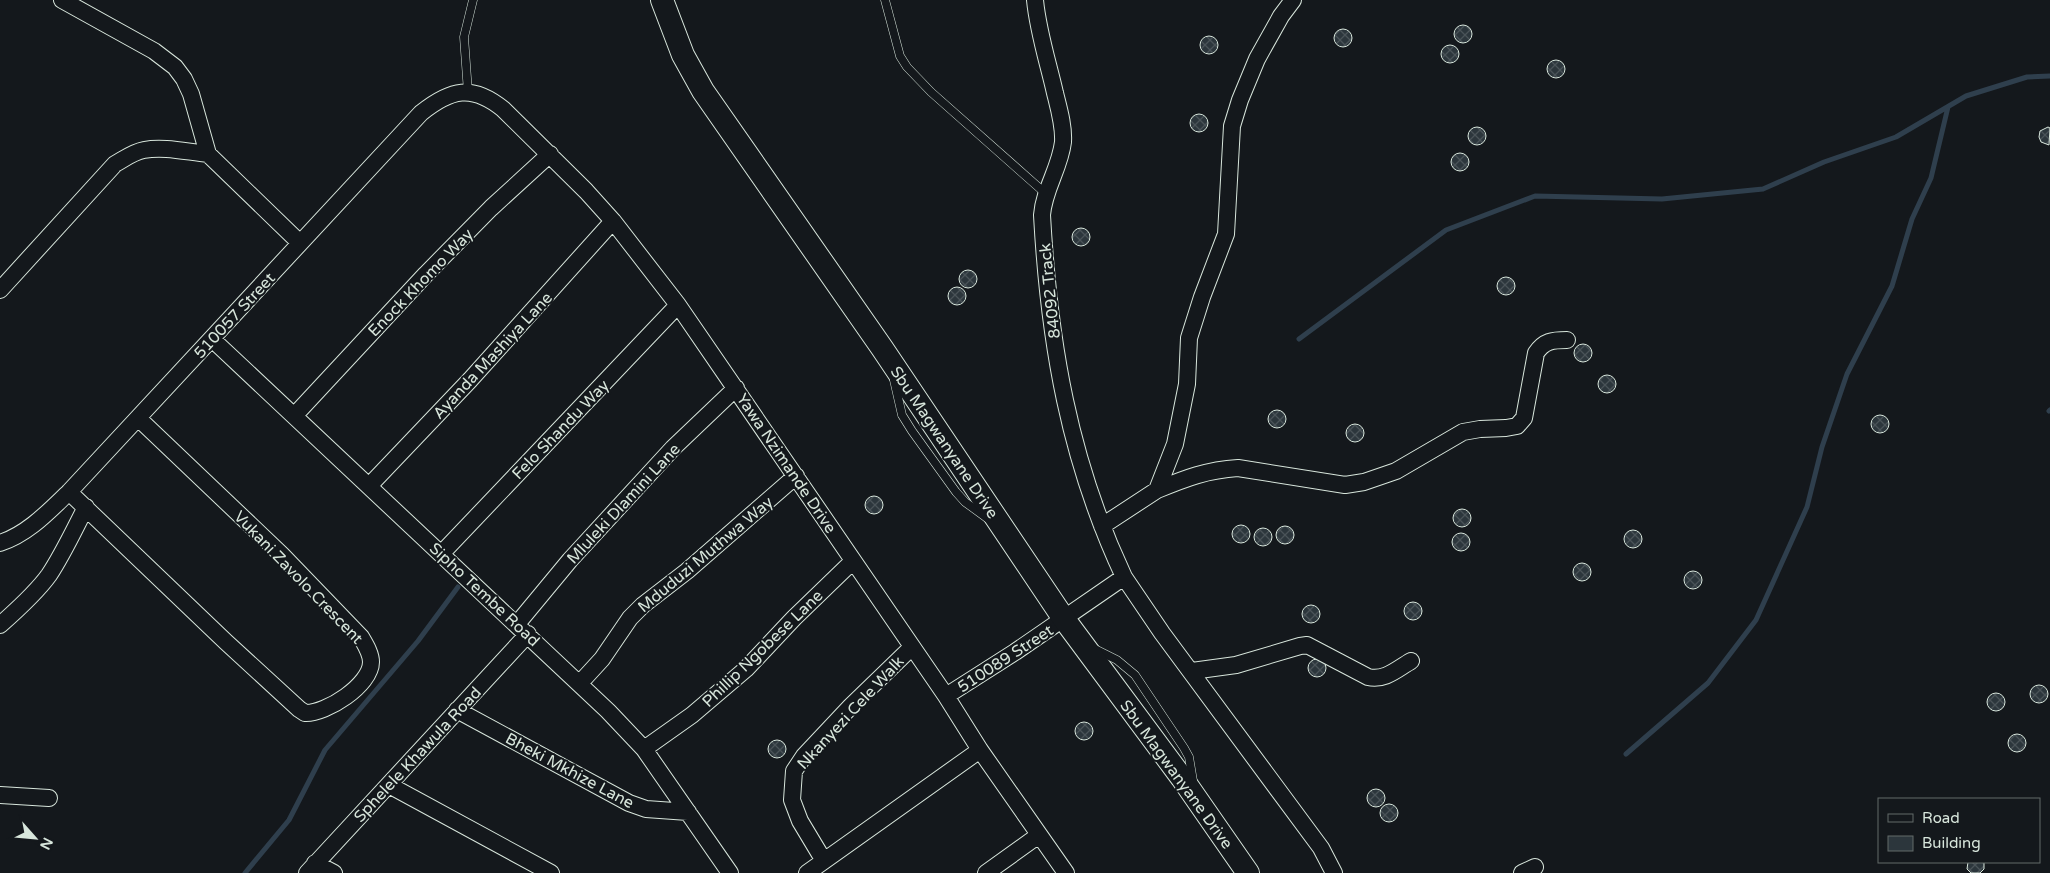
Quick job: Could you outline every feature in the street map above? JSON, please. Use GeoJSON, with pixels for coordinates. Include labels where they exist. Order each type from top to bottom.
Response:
{"type":"FeatureCollection","features":[{"type":"Feature","properties":{"kind":"main road","name":"Sbu Magwanyane Drive"},"geometry":{"type":"LineString","coordinates":[[662,0],[683,55],[703,91],[890,359],[1064,618],[1248,873]]}},
{"type":"Feature","properties":{"kind":"street"},"geometry":{"type":"LineString","coordinates":[[62,0],[154,51],[175,67],[184,79],[191,94],[208,154],[300,243]]}},
{"type":"Feature","properties":{"kind":"street","name":"84092 Track"},"geometry":{"type":"LineString","coordinates":[[1034,0],[1040,34],[1062,122],[1063,141],[1059,162],[1046,193],[1042,215],[1056,357],[1077,454],[1102,526],[1124,577],[1143,607],[1321,848],[1334,873]]}},
{"type":"Feature","properties":{"kind":"street"},"geometry":{"type":"LineString","coordinates":[[1157,490],[1175,444],[1180,421],[1187,384],[1189,338],[1202,296],[1226,234],[1232,126],[1240,100],[1257,60],[1276,24],[1293,0]]}},
{"type":"Feature","properties":{"kind":"street","name":"Yawa Nzimande Drive"},"geometry":{"type":"LineString","coordinates":[[468,92],[479,93],[491,99],[550,154],[613,221],[678,304],[911,648],[946,696],[980,750],[1066,873]]}},
{"type":"Feature","properties":{"kind":"street","name":"510057 Street"},"geometry":{"type":"LineString","coordinates":[[0,543],[22,533],[38,522],[69,492],[421,113],[437,100],[452,94],[468,92]]}},
{"type":"Feature","properties":{"kind":"street"},"geometry":{"type":"LineString","coordinates":[[0,290],[115,164],[143,150],[160,149],[208,154]]}},
{"type":"Feature","properties":{"kind":"street","name":"Enock Khomo Way"},"geometry":{"type":"LineString","coordinates":[[294,416],[426,274],[491,208],[550,154]]}},
{"type":"Feature","properties":{"kind":"street","name":"Ayanda Mashiya Lane"},"geometry":{"type":"LineString","coordinates":[[369,486],[470,380],[613,221]]}},
{"type":"Feature","properties":{"kind":"street","name":"Felo Shandu Way"},"geometry":{"type":"LineString","coordinates":[[442,553],[678,304]]}},
{"type":"Feature","properties":{"kind":"street","name":"Sipho Tembe Road"},"geometry":{"type":"LineString","coordinates":[[212,340],[580,683],[644,749],[730,873]]}},
{"type":"Feature","properties":{"kind":"street"},"geometry":{"type":"LineString","coordinates":[[1102,526],[1157,490],[1195,474],[1238,468],[1345,485],[1364,482],[1396,471],[1463,432],[1517,426],[1524,418],[1526,412],[1536,353],[1542,344],[1551,340],[1567,340]]}},
{"type":"Feature","properties":{"kind":"street","name":"Mluleki Dlamini Lane"},"geometry":{"type":"LineString","coordinates":[[523,629],[582,546],[673,448],[736,388]]}},
{"type":"Feature","properties":{"kind":"street","name":"Vukani Zavolo Crescent"},"geometry":{"type":"LineString","coordinates":[[69,492],[226,642],[305,713],[324,710],[355,689],[370,670],[372,661],[361,637],[282,555],[138,418]]}},
{"type":"Feature","properties":{"kind":"street","name":"Mduduzi Muthwa Way"},"geometry":{"type":"LineString","coordinates":[[580,683],[602,659],[630,618],[796,476]]}},
{"type":"Feature","properties":{"kind":"street"},"geometry":{"type":"LineString","coordinates":[[0,624],[35,592],[48,576],[63,552],[86,507]]}},
{"type":"Feature","properties":{"kind":"street","name":"Phillip Ngobese Lane"},"geometry":{"type":"LineString","coordinates":[[644,749],[692,716],[746,669],[794,618],[853,561]]}},
{"type":"Feature","properties":{"kind":"street","name":"510089 Street"},"geometry":{"type":"LineString","coordinates":[[946,696],[1124,577]]}},
{"type":"Feature","properties":{"kind":"street","name":"Sphelele Khawula Road"},"geometry":{"type":"LineString","coordinates":[[311,868],[458,710],[523,629]]}},
{"type":"Feature","properties":{"kind":"street"},"geometry":{"type":"LineString","coordinates":[[1192,671],[1236,665],[1307,645],[1368,677],[1376,679],[1383,678],[1411,660]]}},
{"type":"Feature","properties":{"kind":"street","name":"Nkanyezi Cele Walk"},"geometry":{"type":"LineString","coordinates":[[824,861],[800,821],[792,800],[794,771],[804,756],[911,648]]}},
{"type":"Feature","properties":{"kind":"street","name":"Bheki Mkhize Lane"},"geometry":{"type":"LineString","coordinates":[[458,710],[629,802],[646,809],[688,812]]}},
{"type":"Feature","properties":{"kind":"street"},"geometry":{"type":"LineString","coordinates":[[807,873],[980,750]]}},
{"type":"Feature","properties":{"kind":"street"},"geometry":{"type":"LineString","coordinates":[[388,785],[551,873]]}},
{"type":"Feature","properties":{"kind":"street"},"geometry":{"type":"LineString","coordinates":[[0,795],[49,798]]}},
{"type":"Feature","properties":{"kind":"street"},"geometry":{"type":"LineString","coordinates":[[986,873],[1039,835]]}},
{"type":"Feature","properties":{"kind":"street"},"geometry":{"type":"LineString","coordinates":[[311,868],[334,873]]}},
{"type":"Feature","properties":{"kind":"lane"},"geometry":{"type":"LineString","coordinates":[[468,92],[464,37],[473,0]]}},
{"type":"Feature","properties":{"kind":"lane"},"geometry":{"type":"LineString","coordinates":[[885,0],[900,56],[907,68],[930,92],[1046,193]]}},
{"type":"Feature","properties":{"kind":"building"},"geometry":{"type":"Polygon","coordinates":[[[1463,25],[1469,28],[1472,34],[1469,40],[1463,43],[1457,40],[1454,34],[1457,28],[1463,25]]]}},
{"type":"Feature","properties":{"kind":"building"},"geometry":{"type":"Polygon","coordinates":[[[1343,29],[1349,32],[1352,38],[1349,44],[1343,47],[1337,44],[1334,38],[1337,32],[1343,29]]]}},
{"type":"Feature","properties":{"kind":"building"},"geometry":{"type":"Polygon","coordinates":[[[1209,36],[1215,39],[1218,45],[1215,51],[1209,54],[1203,51],[1200,45],[1203,39],[1209,36]]]}},
{"type":"Feature","properties":{"kind":"building"},"geometry":{"type":"Polygon","coordinates":[[[1450,45],[1456,48],[1459,54],[1456,60],[1450,63],[1444,60],[1441,54],[1444,48],[1450,45]]]}},
{"type":"Feature","properties":{"kind":"building"},"geometry":{"type":"Polygon","coordinates":[[[1556,60],[1562,63],[1565,69],[1562,75],[1556,78],[1550,75],[1547,69],[1550,63],[1556,60]]]}},
{"type":"Feature","properties":{"kind":"building"},"geometry":{"type":"Polygon","coordinates":[[[1199,114],[1205,117],[1208,123],[1205,129],[1199,132],[1193,129],[1190,123],[1193,117],[1199,114]]]}},
{"type":"Feature","properties":{"kind":"building"},"geometry":{"type":"Polygon","coordinates":[[[1477,127],[1483,130],[1486,136],[1483,142],[1477,145],[1471,142],[1468,136],[1471,130],[1477,127]]]}},
{"type":"Feature","properties":{"kind":"building"},"geometry":{"type":"Polygon","coordinates":[[[2048,127],[2050,128],[2049,145],[2041,142],[2039,137],[2040,131],[2048,127]]]}},
{"type":"Feature","properties":{"kind":"building"},"geometry":{"type":"Polygon","coordinates":[[[1460,153],[1466,156],[1469,162],[1466,168],[1460,171],[1454,168],[1451,162],[1454,156],[1460,153]]]}},
{"type":"Feature","properties":{"kind":"building"},"geometry":{"type":"Polygon","coordinates":[[[1081,228],[1087,231],[1090,237],[1087,243],[1081,246],[1075,243],[1072,237],[1075,231],[1081,228]]]}},
{"type":"Feature","properties":{"kind":"building"},"geometry":{"type":"Polygon","coordinates":[[[968,270],[974,273],[977,279],[974,285],[968,288],[962,285],[959,279],[962,273],[968,270]]]}},
{"type":"Feature","properties":{"kind":"building"},"geometry":{"type":"Polygon","coordinates":[[[1506,277],[1512,280],[1515,286],[1512,292],[1506,295],[1500,292],[1497,286],[1500,280],[1506,277]]]}},
{"type":"Feature","properties":{"kind":"building"},"geometry":{"type":"Polygon","coordinates":[[[957,287],[963,290],[966,296],[963,302],[957,305],[951,302],[948,296],[951,290],[957,287]]]}},
{"type":"Feature","properties":{"kind":"building"},"geometry":{"type":"Polygon","coordinates":[[[1583,344],[1589,347],[1592,353],[1589,359],[1583,362],[1577,359],[1574,353],[1577,347],[1583,344]]]}},
{"type":"Feature","properties":{"kind":"building"},"geometry":{"type":"Polygon","coordinates":[[[1607,375],[1613,378],[1616,384],[1613,390],[1607,393],[1601,390],[1598,384],[1601,378],[1607,375]]]}},
{"type":"Feature","properties":{"kind":"building"},"geometry":{"type":"Polygon","coordinates":[[[1277,410],[1283,413],[1286,419],[1283,425],[1277,428],[1271,425],[1268,419],[1271,413],[1277,410]]]}},
{"type":"Feature","properties":{"kind":"building"},"geometry":{"type":"Polygon","coordinates":[[[1880,415],[1886,418],[1889,424],[1886,430],[1880,433],[1874,430],[1871,424],[1874,418],[1880,415]]]}},
{"type":"Feature","properties":{"kind":"building"},"geometry":{"type":"Polygon","coordinates":[[[1355,424],[1361,427],[1364,433],[1361,439],[1355,442],[1349,439],[1346,433],[1349,427],[1355,424]]]}},
{"type":"Feature","properties":{"kind":"building"},"geometry":{"type":"Polygon","coordinates":[[[874,496],[880,499],[883,505],[880,511],[874,514],[868,511],[865,505],[868,499],[874,496]]]}},
{"type":"Feature","properties":{"kind":"building"},"geometry":{"type":"Polygon","coordinates":[[[1462,509],[1468,512],[1471,518],[1468,524],[1462,527],[1456,524],[1453,518],[1456,512],[1462,509]]]}},
{"type":"Feature","properties":{"kind":"building"},"geometry":{"type":"Polygon","coordinates":[[[1241,525],[1247,528],[1250,534],[1247,540],[1241,543],[1235,540],[1232,534],[1235,528],[1241,525]]]}},
{"type":"Feature","properties":{"kind":"building"},"geometry":{"type":"Polygon","coordinates":[[[1285,526],[1291,529],[1294,535],[1291,541],[1285,544],[1279,541],[1276,535],[1279,529],[1285,526]]]}},
{"type":"Feature","properties":{"kind":"building"},"geometry":{"type":"Polygon","coordinates":[[[1263,528],[1269,531],[1272,537],[1269,543],[1263,546],[1257,543],[1254,537],[1257,531],[1263,528]]]}},
{"type":"Feature","properties":{"kind":"building"},"geometry":{"type":"Polygon","coordinates":[[[1633,530],[1639,533],[1642,539],[1639,545],[1633,548],[1627,545],[1624,539],[1627,533],[1633,530]]]}},
{"type":"Feature","properties":{"kind":"building"},"geometry":{"type":"Polygon","coordinates":[[[1461,533],[1467,536],[1470,542],[1467,548],[1461,551],[1455,548],[1452,542],[1455,536],[1461,533]]]}},
{"type":"Feature","properties":{"kind":"building"},"geometry":{"type":"Polygon","coordinates":[[[1582,563],[1588,566],[1591,572],[1588,578],[1582,581],[1576,578],[1573,572],[1576,566],[1582,563]]]}},
{"type":"Feature","properties":{"kind":"building"},"geometry":{"type":"Polygon","coordinates":[[[1693,571],[1699,574],[1702,580],[1699,586],[1693,589],[1687,586],[1684,580],[1687,574],[1693,571]]]}},
{"type":"Feature","properties":{"kind":"building"},"geometry":{"type":"Polygon","coordinates":[[[1413,602],[1419,605],[1422,611],[1419,617],[1413,620],[1407,617],[1404,611],[1407,605],[1413,602]]]}},
{"type":"Feature","properties":{"kind":"building"},"geometry":{"type":"Polygon","coordinates":[[[1311,605],[1317,608],[1320,614],[1317,620],[1311,623],[1305,620],[1302,614],[1305,608],[1311,605]]]}},
{"type":"Feature","properties":{"kind":"building"},"geometry":{"type":"Polygon","coordinates":[[[1317,659],[1323,662],[1326,668],[1323,674],[1317,677],[1311,674],[1308,668],[1311,662],[1317,659]]]}},
{"type":"Feature","properties":{"kind":"building"},"geometry":{"type":"Polygon","coordinates":[[[2039,685],[2045,688],[2048,694],[2045,700],[2039,703],[2033,700],[2030,694],[2033,688],[2039,685]]]}},
{"type":"Feature","properties":{"kind":"building"},"geometry":{"type":"Polygon","coordinates":[[[1996,693],[2002,696],[2005,702],[2002,708],[1996,711],[1990,708],[1987,702],[1990,696],[1996,693]]]}},
{"type":"Feature","properties":{"kind":"building"},"geometry":{"type":"Polygon","coordinates":[[[1084,722],[1090,725],[1093,731],[1090,737],[1084,740],[1078,737],[1075,731],[1078,725],[1084,722]]]}},
{"type":"Feature","properties":{"kind":"building"},"geometry":{"type":"Polygon","coordinates":[[[2017,734],[2023,737],[2026,743],[2023,749],[2017,752],[2011,749],[2008,743],[2011,737],[2017,734]]]}},
{"type":"Feature","properties":{"kind":"building"},"geometry":{"type":"Polygon","coordinates":[[[777,740],[783,743],[786,749],[783,755],[777,758],[771,755],[768,749],[771,743],[777,740]]]}},
{"type":"Feature","properties":{"kind":"building"},"geometry":{"type":"Polygon","coordinates":[[[1376,789],[1382,792],[1385,798],[1382,804],[1376,807],[1370,804],[1367,798],[1370,792],[1376,789]]]}},
{"type":"Feature","properties":{"kind":"building"},"geometry":{"type":"Polygon","coordinates":[[[1389,804],[1395,807],[1398,813],[1395,819],[1389,822],[1383,819],[1380,813],[1383,807],[1389,804]]]}},
{"type":"Feature","properties":{"kind":"building"},"geometry":{"type":"Polygon","coordinates":[[[1968,863],[1984,863],[1984,869],[1980,873],[1971,873],[1967,869],[1968,863]]]}},
{"type":"Feature","properties":{"kind":"waterway"},"geometry":{"type":"LineString","coordinates":[[1299,339],[1446,230],[1535,196],[1662,199],[1763,189],[1824,162],[1896,137],[1966,96],[2027,77],[2050,76]]}},
{"type":"Feature","properties":{"kind":"waterway"},"geometry":{"type":"LineString","coordinates":[[1626,754],[1708,683],[1756,620],[1807,507],[1822,447],[1847,374],[1892,286],[1912,219],[1931,178],[1948,107]]}},
{"type":"Feature","properties":{"kind":"waterway"},"geometry":{"type":"LineString","coordinates":[[245,873],[289,820],[325,750],[418,641],[458,587]]}}]}
